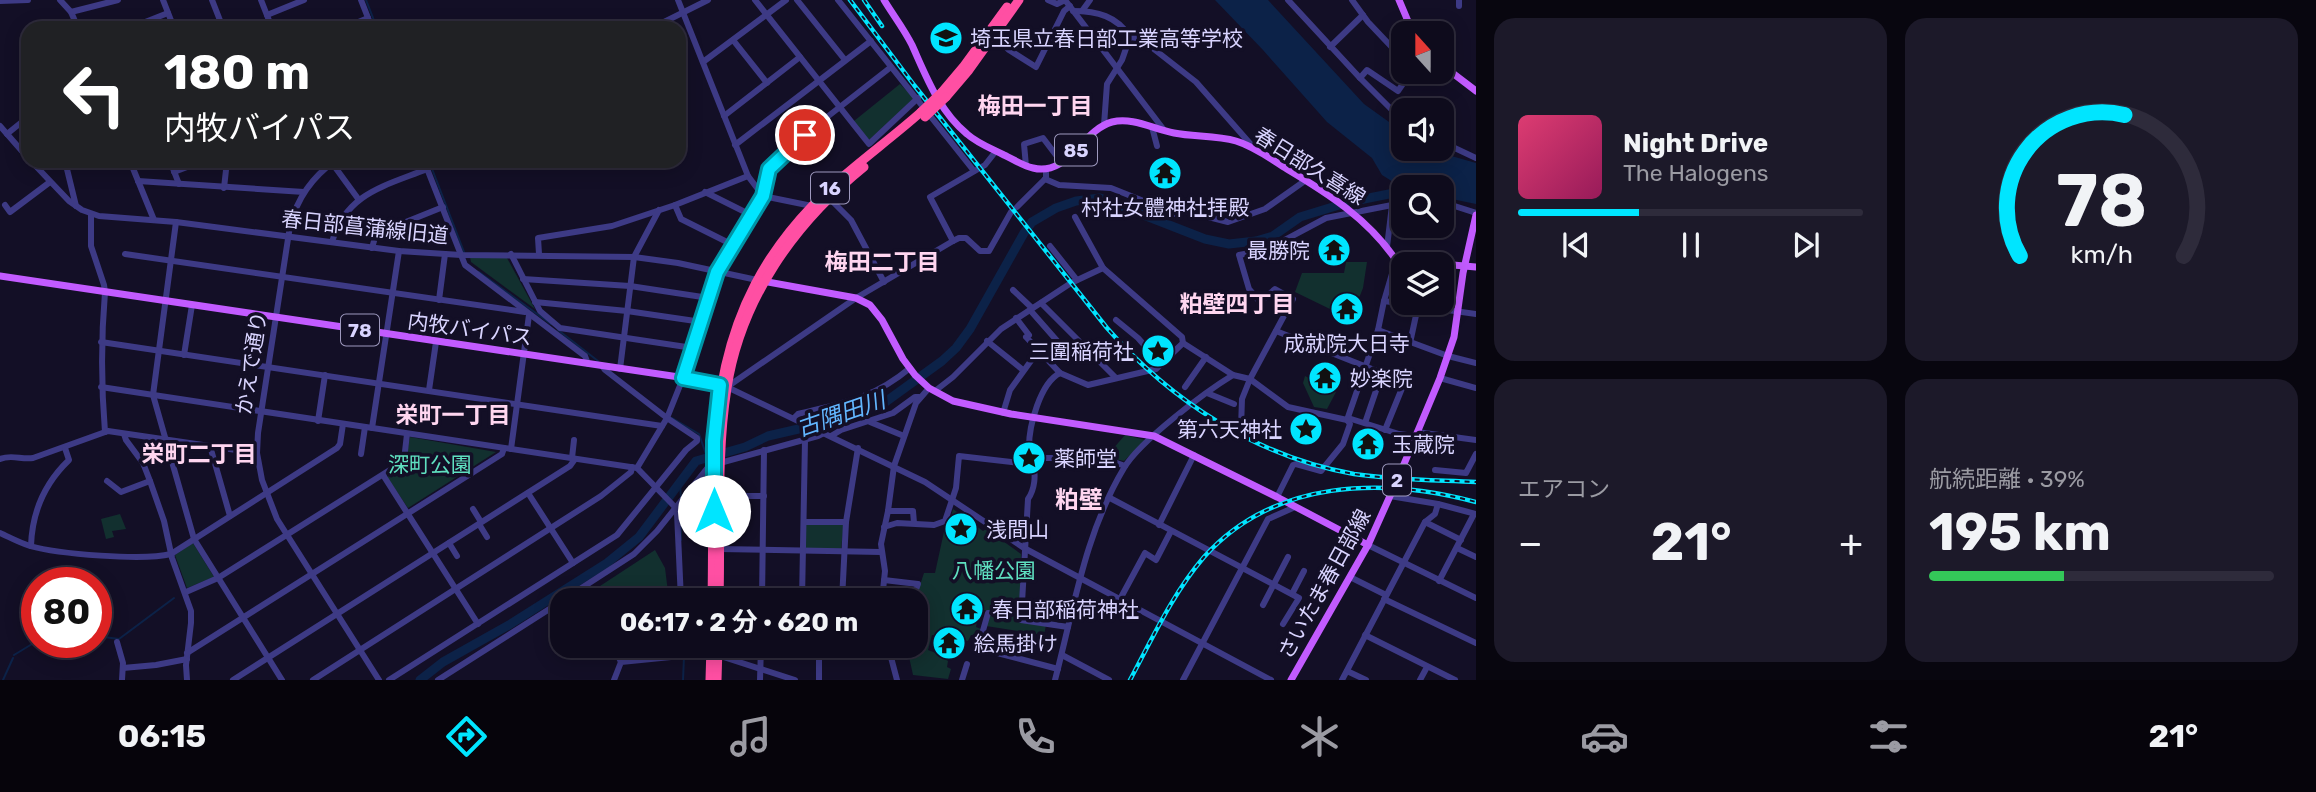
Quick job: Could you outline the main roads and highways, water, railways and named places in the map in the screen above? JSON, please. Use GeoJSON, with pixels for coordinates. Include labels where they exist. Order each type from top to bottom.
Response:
{"type":"FeatureCollection","features":[{"type":"Feature","properties":{"kind":"highway","name":"16"},"geometry":{"type":"LineString","coordinates":[[944,94],[1012,0]]}},
{"type":"Feature","properties":{"kind":"highway","name":"16"},"geometry":{"type":"LineString","coordinates":[[761,281],[794,236],[829,198],[944,94],[994,36],[1020,0]]}},
{"type":"Feature","properties":{"kind":"highway","name":"16"},"geometry":{"type":"LineString","coordinates":[[713,588],[718,440],[724,386],[761,281],[778,248],[812,206],[841,179],[923,115]]}},
{"type":"Feature","properties":{"kind":"highway","name":"16"},"geometry":{"type":"LineString","coordinates":[[718,462],[721,496],[719,588]]}},
{"type":"Feature","properties":{"kind":"highway"},"geometry":{"type":"LineString","coordinates":[[710,680],[713,658]]}},
{"type":"Feature","properties":{"kind":"highway"},"geometry":{"type":"LineString","coordinates":[[715,658],[717,680]]}},
{"type":"Feature","properties":{"kind":"main road","name":"春日部久喜線"},"geometry":{"type":"LineString","coordinates":[[884,0],[908,38],[927,81],[955,121],[970,136],[1026,166],[1046,169],[1062,163],[1104,125],[1116,121],[1214,136],[1254,148],[1331,197],[1372,228],[1396,260],[1465,266]]}},
{"type":"Feature","properties":{"kind":"main road"},"geometry":{"type":"LineString","coordinates":[[1399,0],[1408,21]]}},
{"type":"Feature","properties":{"kind":"main road"},"geometry":{"type":"LineString","coordinates":[[1454,74],[1476,91]]}},
{"type":"Feature","properties":{"kind":"main road","name":"さいたま春日部線"},"geometry":{"type":"LineString","coordinates":[[1291,680],[1368,545],[1440,378],[1454,337],[1476,214]]}},
{"type":"Feature","properties":{"kind":"main road"},"geometry":{"type":"LineString","coordinates":[[1465,266],[1476,267]]}},
{"type":"Feature","properties":{"kind":"main road","name":"内牧バイパス"},"geometry":{"type":"LineString","coordinates":[[0,276],[724,386]]}},
{"type":"Feature","properties":{"kind":"main road"},"geometry":{"type":"LineString","coordinates":[[761,281],[856,298],[876,310],[910,368],[930,388],[962,404],[1003,413],[1154,436],[1368,545]]}},
{"type":"Feature","properties":{"kind":"water"},"geometry":{"type":"Polygon","coordinates":[[[1215,0],[1268,0],[1364,104],[1391,123],[1391,161],[1454,161],[1454,157],[1476,163],[1476,204],[1454,199],[1454,175],[1391,175],[1391,181],[1382,175],[1372,158],[1327,122],[1215,0]]]}},
{"type":"Feature","properties":{"kind":"waterway"},"geometry":{"type":"LineString","coordinates":[[366,0],[374,21]]}},
{"type":"Feature","properties":{"kind":"waterway"},"geometry":{"type":"LineString","coordinates":[[432,168],[464,252]]}},
{"type":"Feature","properties":{"kind":"waterway","name":"古隅田川"},"geometry":{"type":"LineString","coordinates":[[420,680],[443,662],[509,625],[607,563],[639,537],[696,461],[745,447],[768,436],[842,419],[884,403],[942,361],[970,329],[1032,222],[1056,208],[1076,201],[1100,198],[1205,239],[1229,244],[1273,236],[1300,217],[1349,202],[1391,194]]}},
{"type":"Feature","properties":{"kind":"waterway"},"geometry":{"type":"LineString","coordinates":[[479,272],[551,324]]}},
{"type":"Feature","properties":{"kind":"waterway"},"geometry":{"type":"LineString","coordinates":[[558,330],[598,361]]}},
{"type":"Feature","properties":{"kind":"waterway"},"geometry":{"type":"LineString","coordinates":[[672,418],[699,434],[707,457]]}},
{"type":"Feature","properties":{"kind":"waterway"},"geometry":{"type":"LineString","coordinates":[[680,485],[681,498]]}},
{"type":"Feature","properties":{"kind":"waterway"},"geometry":{"type":"LineString","coordinates":[[681,507],[681,540]]}},
{"type":"Feature","properties":{"kind":"waterway"},"geometry":{"type":"LineString","coordinates":[[112,638],[119,639],[174,598]]}},
{"type":"Feature","properties":{"kind":"waterway"},"geometry":{"type":"LineString","coordinates":[[14,655],[21,651]]}},
{"type":"Feature","properties":{"kind":"waterway"},"geometry":{"type":"LineString","coordinates":[[3,680],[13,658]]}},
{"type":"Feature","properties":{"kind":"waterway"},"geometry":{"type":"LineString","coordinates":[[683,680],[684,658]]}},
{"type":"Feature","properties":{"kind":"railway"},"geometry":{"type":"LineString","coordinates":[[850,0],[1107,328],[1132,355],[1188,402],[1250,440],[1318,466],[1369,476],[1476,482]]}},
{"type":"Feature","properties":{"kind":"railway"},"geometry":{"type":"LineString","coordinates":[[864,0],[882,26]]}},
{"type":"Feature","properties":{"kind":"railway"},"geometry":{"type":"LineString","coordinates":[[1130,680],[1182,586],[1204,557],[1232,531],[1263,512],[1296,499],[1331,491],[1367,488],[1404,489],[1476,502]]}},
{"type":"Feature","properties":{"kind":"place","name":"埼玉県立春日部工業高等学校"},"geometry":{"type":"Point","coordinates":[946,38]}},
{"type":"Feature","properties":{"kind":"place","name":"村社女體神社拝殿"},"geometry":{"type":"Point","coordinates":[1165,173]}},
{"type":"Feature","properties":{"kind":"place","name":"最勝院"},"geometry":{"type":"Point","coordinates":[1334,250]}},
{"type":"Feature","properties":{"kind":"place","name":"成就院大日寺"},"geometry":{"type":"Point","coordinates":[1347,309]}},
{"type":"Feature","properties":{"kind":"place","name":"三圍稲荷社"},"geometry":{"type":"Point","coordinates":[1158,351]}},
{"type":"Feature","properties":{"kind":"place","name":"妙楽院"},"geometry":{"type":"Point","coordinates":[1325,378]}},
{"type":"Feature","properties":{"kind":"place","name":"第六天神社"},"geometry":{"type":"Point","coordinates":[1306,429]}},
{"type":"Feature","properties":{"kind":"place","name":"玉蔵院"},"geometry":{"type":"Point","coordinates":[1368,444]}},
{"type":"Feature","properties":{"kind":"place","name":"薬師堂"},"geometry":{"type":"Point","coordinates":[1029,458]}},
{"type":"Feature","properties":{"kind":"place","name":"浅間山"},"geometry":{"type":"Point","coordinates":[961,529]}},
{"type":"Feature","properties":{"kind":"place","name":"春日部稲荷神社"},"geometry":{"type":"Point","coordinates":[967,609]}},
{"type":"Feature","properties":{"kind":"place","name":"絵馬掛け"},"geometry":{"type":"Point","coordinates":[949,643]}},
{"type":"Feature","properties":{"kind":"district","name":"梅田一丁目"},"geometry":{"type":"Point","coordinates":[1035,106]}},
{"type":"Feature","properties":{"kind":"district","name":"梅田二丁目"},"geometry":{"type":"Point","coordinates":[882,262]}},
{"type":"Feature","properties":{"kind":"district","name":"粕壁四丁目"},"geometry":{"type":"Point","coordinates":[1237,304]}},
{"type":"Feature","properties":{"kind":"district","name":"栄町一丁目"},"geometry":{"type":"Point","coordinates":[453,415]}},
{"type":"Feature","properties":{"kind":"district","name":"栄町二丁目"},"geometry":{"type":"Point","coordinates":[199,454]}},
{"type":"Feature","properties":{"kind":"district","name":"粕壁"},"geometry":{"type":"Point","coordinates":[1079,500]}},
{"type":"Feature","properties":{"kind":"park label","name":"深町公園"},"geometry":{"type":"Point","coordinates":[430,464]}},
{"type":"Feature","properties":{"kind":"park label","name":"八幡公園"},"geometry":{"type":"Point","coordinates":[994,570]}}]}
